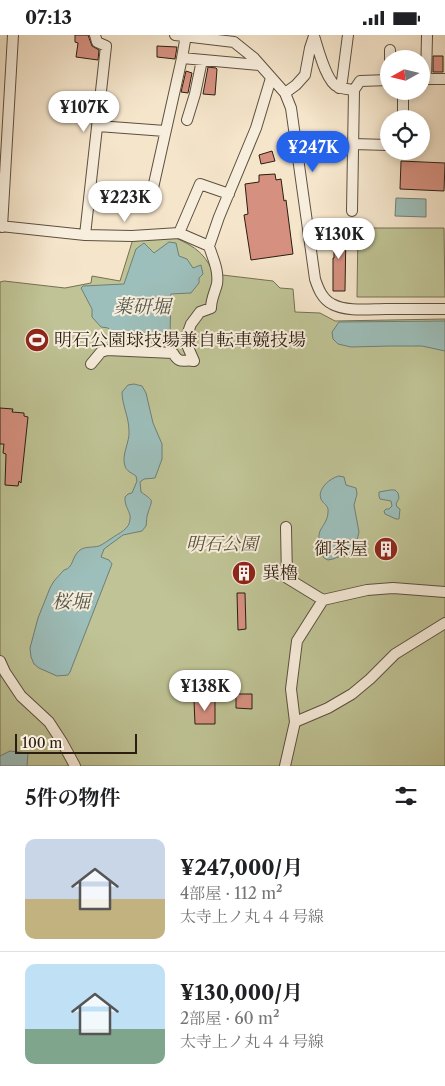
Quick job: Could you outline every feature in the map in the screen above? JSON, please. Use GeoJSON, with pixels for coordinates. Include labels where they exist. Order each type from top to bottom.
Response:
{"type":"FeatureCollection","features":[{"type":"Feature","properties":{"kind":"street"},"geometry":{"type":"LineString","coordinates":[[13,35],[2,181],[1,226],[85,235],[132,236],[179,233],[209,246]]}},
{"type":"Feature","properties":{"kind":"street"},"geometry":{"type":"LineString","coordinates":[[85,235],[106,46],[96,42],[95,35]]}},
{"type":"Feature","properties":{"kind":"street"},"geometry":{"type":"LineString","coordinates":[[153,188],[182,59],[182,35],[234,42],[254,58],[285,93],[291,109],[315,279],[324,298],[331,304],[341,308],[445,309]]}},
{"type":"Feature","properties":{"kind":"street"},"geometry":{"type":"LineString","coordinates":[[314,35],[332,83],[339,88],[354,90]]}},
{"type":"Feature","properties":{"kind":"street"},"geometry":{"type":"LineString","coordinates":[[285,93],[305,75],[314,35]]}},
{"type":"Feature","properties":{"kind":"street"},"geometry":{"type":"LineString","coordinates":[[339,88],[342,81],[348,35]]}},
{"type":"Feature","properties":{"kind":"street"},"geometry":{"type":"LineString","coordinates":[[426,50],[427,37]]}},
{"type":"Feature","properties":{"kind":"street"},"geometry":{"type":"LineString","coordinates":[[182,59],[260,65]]}},
{"type":"Feature","properties":{"kind":"street"},"geometry":{"type":"LineString","coordinates":[[187,120],[202,60]]}},
{"type":"Feature","properties":{"kind":"street"},"geometry":{"type":"LineString","coordinates":[[91,365],[101,352],[107,350],[173,353],[176,359],[180,361],[194,361],[187,345],[186,335],[200,312],[211,307],[211,301],[217,284],[217,268],[209,246],[256,128],[271,78]]}},
{"type":"Feature","properties":{"kind":"street"},"geometry":{"type":"LineString","coordinates":[[430,79],[445,79]]}},
{"type":"Feature","properties":{"kind":"street"},"geometry":{"type":"LineString","coordinates":[[352,211],[354,90],[360,81],[380,80]]}},
{"type":"Feature","properties":{"kind":"street"},"geometry":{"type":"LineString","coordinates":[[98,125],[165,131]]}},
{"type":"Feature","properties":{"kind":"street"},"geometry":{"type":"LineString","coordinates":[[354,144],[380,145]]}},
{"type":"Feature","properties":{"kind":"street"},"geometry":{"type":"LineString","coordinates":[[179,233],[200,184],[229,194]]}},
{"type":"Feature","properties":{"kind":"street"},"geometry":{"type":"LineString","coordinates":[[286,527],[287,578],[323,600]]}},
{"type":"Feature","properties":{"kind":"street"},"geometry":{"type":"LineString","coordinates":[[285,766],[294,721],[291,689],[296,641],[323,600],[367,590],[393,588],[445,592]]}},
{"type":"Feature","properties":{"kind":"street"},"geometry":{"type":"LineString","coordinates":[[294,721],[328,708],[352,693],[370,679],[395,654],[445,623]]}},
{"type":"Feature","properties":{"kind":"street"},"geometry":{"type":"LineString","coordinates":[[0,661],[21,696],[49,722],[75,766]]}},
{"type":"Feature","properties":{"kind":"green space"},"geometry":{"type":"Polygon","coordinates":[[[358,228],[444,228],[445,297],[357,297],[358,228]]]}},
{"type":"Feature","properties":{"kind":"green space","name":"明石公園"},"geometry":{"type":"Polygon","coordinates":[[[176,238],[199,252],[207,261],[214,274],[273,281],[280,288],[293,289],[295,312],[320,313],[335,321],[445,319],[445,766],[0,766],[0,282],[65,288],[91,283],[92,276],[120,281],[133,239],[176,238]]]}},
{"type":"Feature","properties":{"kind":"water"},"geometry":{"type":"Polygon","coordinates":[[[396,198],[426,199],[426,217],[395,216],[396,198]]]}},
{"type":"Feature","properties":{"kind":"water","name":"薬研堀"},"geometry":{"type":"Polygon","coordinates":[[[169,242],[176,243],[179,256],[187,259],[193,268],[201,265],[203,274],[191,293],[171,294],[170,336],[146,339],[145,336],[134,333],[129,334],[127,338],[116,337],[108,328],[101,327],[92,317],[92,309],[81,288],[83,286],[124,284],[136,249],[144,243],[154,253],[169,242]]]}},
{"type":"Feature","properties":{"kind":"water"},"geometry":{"type":"Polygon","coordinates":[[[445,321],[445,351],[422,346],[351,347],[338,344],[333,339],[332,332],[339,322],[445,321]]]}},
{"type":"Feature","properties":{"kind":"water","name":"桜堀"},"geometry":{"type":"Polygon","coordinates":[[[128,385],[142,386],[146,393],[153,423],[162,444],[162,459],[155,478],[144,479],[140,482],[141,492],[151,501],[146,526],[142,531],[123,535],[104,549],[101,557],[109,560],[112,564],[70,672],[68,675],[57,676],[34,664],[30,648],[38,618],[54,581],[71,565],[80,550],[102,544],[124,530],[130,522],[125,497],[132,493],[137,481],[136,476],[129,472],[124,462],[129,431],[122,392],[128,385]]]}},
{"type":"Feature","properties":{"kind":"water"},"geometry":{"type":"Polygon","coordinates":[[[339,476],[344,477],[346,485],[356,488],[357,494],[354,505],[359,532],[354,552],[348,556],[328,560],[324,558],[319,541],[320,531],[328,515],[328,508],[320,495],[325,485],[339,476]]]}},
{"type":"Feature","properties":{"kind":"water"},"geometry":{"type":"Polygon","coordinates":[[[395,490],[398,493],[399,498],[396,504],[400,509],[399,519],[385,514],[384,511],[392,506],[391,501],[380,499],[379,496],[379,492],[395,490]]]}},
{"type":"Feature","properties":{"kind":"water"},"geometry":{"type":"Polygon","coordinates":[[[10,751],[28,753],[27,766],[0,766],[0,756],[10,751]]]}},
{"type":"Feature","properties":{"kind":"building"},"geometry":{"type":"Polygon","coordinates":[[[75,35],[88,35],[92,46],[99,50],[98,60],[76,57],[78,43],[75,42],[75,35]]]}},
{"type":"Feature","properties":{"kind":"building"},"geometry":{"type":"Polygon","coordinates":[[[157,46],[177,47],[175,59],[157,57],[157,46]]]}},
{"type":"Feature","properties":{"kind":"building"},"geometry":{"type":"Polygon","coordinates":[[[433,56],[443,56],[443,72],[433,72],[433,56]]]}},
{"type":"Feature","properties":{"kind":"building"},"geometry":{"type":"Polygon","coordinates":[[[208,67],[217,69],[215,95],[203,94],[208,67]]]}},
{"type":"Feature","properties":{"kind":"building"},"geometry":{"type":"Polygon","coordinates":[[[186,71],[192,73],[188,93],[181,92],[186,71]]]}},
{"type":"Feature","properties":{"kind":"building"},"geometry":{"type":"Polygon","coordinates":[[[272,151],[275,161],[261,164],[259,155],[272,151]]]}},
{"type":"Feature","properties":{"kind":"building"},"geometry":{"type":"Polygon","coordinates":[[[401,161],[445,163],[444,191],[400,189],[401,161]]]}},
{"type":"Feature","properties":{"kind":"building"},"geometry":{"type":"Polygon","coordinates":[[[275,174],[276,180],[281,179],[284,201],[286,200],[293,254],[251,260],[244,215],[248,214],[245,184],[259,182],[259,175],[275,174]]]}},
{"type":"Feature","properties":{"kind":"building"},"geometry":{"type":"Polygon","coordinates":[[[334,229],[346,230],[345,291],[333,291],[334,229]]]}},
{"type":"Feature","properties":{"kind":"building"},"geometry":{"type":"Polygon","coordinates":[[[0,408],[13,409],[12,412],[24,413],[24,416],[28,417],[21,483],[19,481],[18,486],[5,485],[6,454],[3,453],[4,444],[0,444],[0,408]]]}},
{"type":"Feature","properties":{"kind":"building","name":"巽櫓"},"geometry":{"type":"Polygon","coordinates":[[[236,564],[251,564],[251,579],[236,580],[236,564]]]}},
{"type":"Feature","properties":{"kind":"building"},"geometry":{"type":"Polygon","coordinates":[[[237,593],[245,593],[246,629],[238,630],[237,593]]]}},
{"type":"Feature","properties":{"kind":"building"},"geometry":{"type":"Polygon","coordinates":[[[236,694],[252,694],[252,709],[236,708],[236,694]]]}},
{"type":"Feature","properties":{"kind":"building"},"geometry":{"type":"Polygon","coordinates":[[[215,700],[215,724],[195,724],[194,701],[215,700]]]}},
{"type":"Feature","properties":{"kind":"place","name":"明石公園球技場兼自転車競技場"},"geometry":{"type":"Point","coordinates":[37,340]}},
{"type":"Feature","properties":{"kind":"place","name":"御茶屋"},"geometry":{"type":"Point","coordinates":[386,549]}},
{"type":"Feature","properties":{"kind":"place","name":"巽櫓"},"geometry":{"type":"Point","coordinates":[244,573]}}]}
